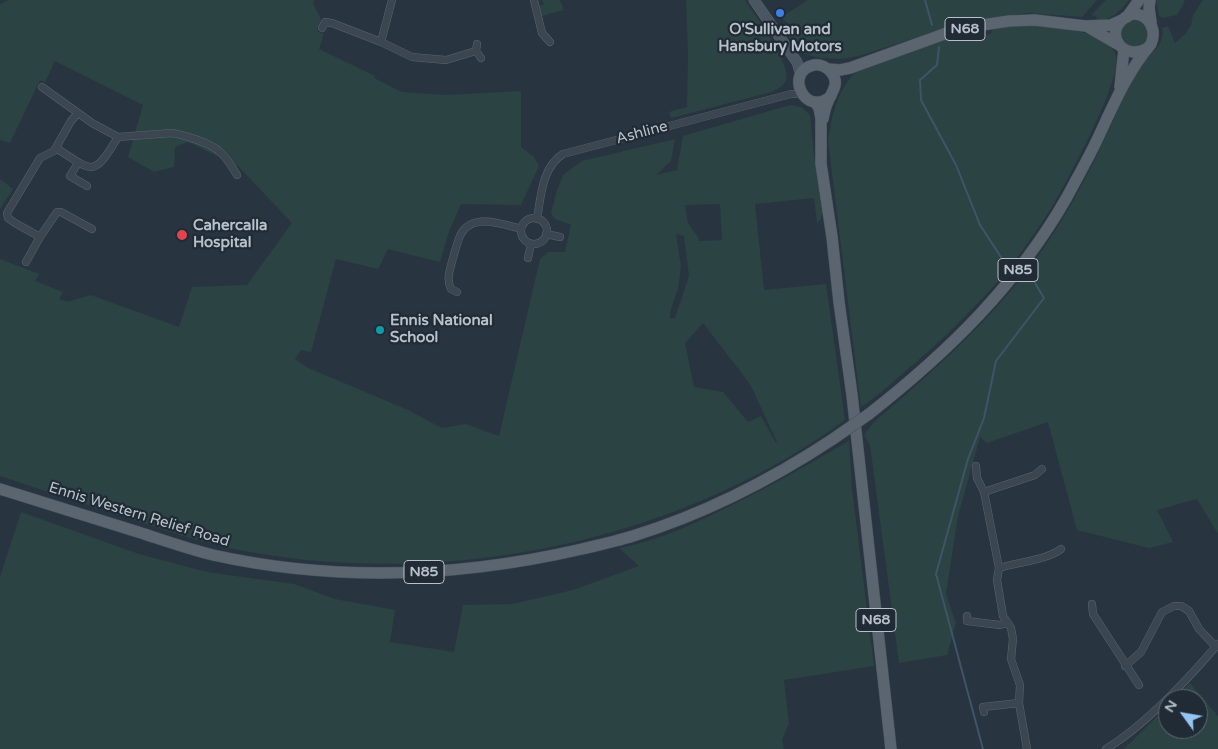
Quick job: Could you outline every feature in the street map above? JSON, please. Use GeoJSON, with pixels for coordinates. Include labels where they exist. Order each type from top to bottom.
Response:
{"type":"FeatureCollection","features":[{"type":"Feature","properties":{"kind":"main road"},"geometry":{"type":"LineString","coordinates":[[754,0],[797,62],[800,72],[798,88]]}},
{"type":"Feature","properties":{"kind":"main road","name":"N85"},"geometry":{"type":"LineString","coordinates":[[1121,47],[1116,32],[1124,18],[1139,0]]}},
{"type":"Feature","properties":{"kind":"main road","name":"N85"},"geometry":{"type":"LineString","coordinates":[[1148,48],[1154,40],[1150,22],[1150,0]]}},
{"type":"Feature","properties":{"kind":"main road"},"geometry":{"type":"LineString","coordinates":[[1124,18],[1140,15],[1150,22]]}},
{"type":"Feature","properties":{"kind":"main road","name":"N68"},"geometry":{"type":"LineString","coordinates":[[812,66],[818,65],[828,69],[840,70],[850,68],[947,33],[982,25],[1035,20],[1085,26],[1112,25],[1124,18]]}},
{"type":"Feature","properties":{"kind":"main road","name":"N68"},"geometry":{"type":"LineString","coordinates":[[1085,26],[1121,47]]}},
{"type":"Feature","properties":{"kind":"main road"},"geometry":{"type":"LineString","coordinates":[[1121,47],[1136,53],[1148,48]]}},
{"type":"Feature","properties":{"kind":"main road","name":"Ennis Western Relief Road"},"geometry":{"type":"LineString","coordinates":[[1120,89],[1121,47]]}},
{"type":"Feature","properties":{"kind":"main road","name":"Ennis Western Relief Road"},"geometry":{"type":"LineString","coordinates":[[0,489],[221,557],[298,569],[346,572],[448,571],[543,558],[632,537],[679,520],[736,496],[792,466],[833,439],[869,414],[928,365],[965,330],[1010,282],[1051,224],[1096,142],[1120,89],[1148,48]]}},
{"type":"Feature","properties":{"kind":"main road"},"geometry":{"type":"LineString","coordinates":[[797,62],[805,66],[812,66]]}},
{"type":"Feature","properties":{"kind":"main road"},"geometry":{"type":"LineString","coordinates":[[798,88],[804,70],[812,66]]}},
{"type":"Feature","properties":{"kind":"main road","name":"N68"},"geometry":{"type":"LineString","coordinates":[[821,129],[827,103],[842,74],[850,68]]}},
{"type":"Feature","properties":{"kind":"main road"},"geometry":{"type":"LineString","coordinates":[[798,88],[815,102],[824,101],[833,92],[834,77],[828,69]]}},
{"type":"Feature","properties":{"kind":"main road","name":"N68"},"geometry":{"type":"LineString","coordinates":[[815,102],[819,108],[821,164],[852,395],[891,749]]}},
{"type":"Feature","properties":{"kind":"street"},"geometry":{"type":"LineString","coordinates":[[381,42],[392,0]]}},
{"type":"Feature","properties":{"kind":"street"},"geometry":{"type":"LineString","coordinates":[[534,0],[542,33],[550,42]]}},
{"type":"Feature","properties":{"kind":"street"},"geometry":{"type":"LineString","coordinates":[[322,28],[325,22],[332,23],[381,42],[412,57],[446,60],[476,47],[481,58]]}},
{"type":"Feature","properties":{"kind":"street"},"geometry":{"type":"LineString","coordinates":[[42,87],[106,132],[118,137],[180,134],[216,149],[222,153],[237,175]]}},
{"type":"Feature","properties":{"kind":"street","name":"Ashline"},"geometry":{"type":"LineString","coordinates":[[536,219],[547,171],[557,158],[564,154],[798,88]]}},
{"type":"Feature","properties":{"kind":"street"},"geometry":{"type":"LineString","coordinates":[[40,237],[8,218],[7,213],[40,158],[56,148],[68,126],[78,113]]}},
{"type":"Feature","properties":{"kind":"street"},"geometry":{"type":"LineString","coordinates":[[56,148],[78,163],[91,169],[96,167],[110,151],[118,137]]}},
{"type":"Feature","properties":{"kind":"street"},"geometry":{"type":"LineString","coordinates":[[78,163],[70,176],[87,186]]}},
{"type":"Feature","properties":{"kind":"street"},"geometry":{"type":"LineString","coordinates":[[26,262],[57,212],[61,212],[92,229]]}},
{"type":"Feature","properties":{"kind":"street"},"geometry":{"type":"LineString","coordinates":[[536,219],[545,226],[546,234],[540,242],[531,244],[522,238],[521,229],[527,220],[536,219]]}},
{"type":"Feature","properties":{"kind":"street"},"geometry":{"type":"LineString","coordinates":[[457,292],[450,289],[448,277],[460,236],[469,224],[484,221],[521,229]]}},
{"type":"Feature","properties":{"kind":"street"},"geometry":{"type":"LineString","coordinates":[[546,234],[560,237]]}},
{"type":"Feature","properties":{"kind":"street"},"geometry":{"type":"LineString","coordinates":[[528,258],[531,244]]}},
{"type":"Feature","properties":{"kind":"street"},"geometry":{"type":"LineString","coordinates":[[976,466],[977,478],[984,492],[999,568],[997,580],[1003,616],[1011,628],[1013,638],[1011,659],[1020,685],[1019,703],[1027,749]]}},
{"type":"Feature","properties":{"kind":"street"},"geometry":{"type":"LineString","coordinates":[[984,492],[1035,476],[1042,470]]}},
{"type":"Feature","properties":{"kind":"street"},"geometry":{"type":"LineString","coordinates":[[999,568],[1053,555],[1061,549]]}},
{"type":"Feature","properties":{"kind":"street"},"geometry":{"type":"LineString","coordinates":[[1092,604],[1093,614],[1139,685]]}},
{"type":"Feature","properties":{"kind":"street"},"geometry":{"type":"LineString","coordinates":[[1106,749],[1138,726],[1217,646],[1199,629],[1189,612],[1181,606],[1174,606],[1162,612],[1141,652],[1126,666]]}},
{"type":"Feature","properties":{"kind":"street"},"geometry":{"type":"LineString","coordinates":[[967,616],[967,621],[1000,625],[1007,623]]}},
{"type":"Feature","properties":{"kind":"street"},"geometry":{"type":"LineString","coordinates":[[984,712],[983,706],[1019,703]]}},
{"type":"Feature","properties":{"kind":"green space"},"geometry":{"type":"Polygon","coordinates":[[[9,0],[314,0],[313,4],[321,19],[317,29],[318,32],[324,34],[319,49],[375,76],[374,78],[402,92],[446,95],[521,91],[521,147],[534,157],[539,166],[521,205],[461,204],[448,234],[440,262],[388,249],[378,269],[336,259],[311,352],[301,350],[295,359],[306,367],[408,410],[442,428],[466,424],[499,436],[540,259],[548,252],[565,252],[571,225],[555,219],[551,213],[563,175],[582,161],[675,139],[671,161],[656,175],[677,170],[683,136],[790,105],[801,107],[810,115],[822,212],[821,219],[817,223],[814,198],[755,204],[764,290],[826,284],[845,420],[777,463],[705,499],[628,527],[548,548],[467,560],[385,564],[304,560],[225,547],[178,534],[0,476],[0,259],[39,274],[35,281],[63,292],[59,299],[67,302],[91,295],[179,327],[192,287],[247,285],[292,223],[238,166],[188,142],[175,147],[174,167],[154,172],[128,157],[143,105],[55,61],[45,82],[40,80],[10,143],[0,140],[0,4],[9,0]],[[720,204],[685,205],[688,223],[699,241],[722,240],[720,204]],[[676,234],[681,266],[678,289],[671,309],[670,319],[675,318],[689,276],[684,236],[676,234]],[[703,323],[685,343],[694,387],[723,392],[748,422],[761,416],[776,443],[750,384],[703,323]]]}},
{"type":"Feature","properties":{"kind":"green space"},"geometry":{"type":"Polygon","coordinates":[[[542,0],[560,0],[564,10],[542,16],[539,6],[544,4],[542,0]]]}},
{"type":"Feature","properties":{"kind":"green space"},"geometry":{"type":"Polygon","coordinates":[[[686,0],[745,0],[778,52],[786,73],[784,84],[772,92],[671,118],[669,112],[687,107],[686,0]]]}},
{"type":"Feature","properties":{"kind":"green space"},"geometry":{"type":"Polygon","coordinates":[[[808,0],[1097,0],[1082,17],[1028,13],[978,19],[859,56],[840,59],[820,58],[805,54],[798,49],[784,31],[789,25],[781,17],[808,0]]]}},
{"type":"Feature","properties":{"kind":"green space"},"geometry":{"type":"Polygon","coordinates":[[[1106,0],[1129,0],[1112,17],[1098,20],[1095,16],[1091,15],[1106,0]]]}},
{"type":"Feature","properties":{"kind":"green space"},"geometry":{"type":"Polygon","coordinates":[[[1156,0],[1185,0],[1177,15],[1162,18],[1159,16],[1156,0]]]}},
{"type":"Feature","properties":{"kind":"green space"},"geometry":{"type":"Polygon","coordinates":[[[1203,0],[1218,0],[1218,534],[1197,499],[1157,510],[1173,542],[1149,548],[1077,530],[1048,422],[987,443],[980,437],[958,516],[946,594],[956,623],[947,655],[899,663],[870,445],[864,435],[873,423],[944,360],[990,315],[1031,266],[1071,205],[1109,130],[1126,92],[1125,88],[1139,68],[1158,47],[1162,39],[1162,28],[1168,26],[1175,43],[1191,25],[1193,15],[1203,0]]]}},
{"type":"Feature","properties":{"kind":"green space"},"geometry":{"type":"Polygon","coordinates":[[[1135,20],[1145,24],[1149,34],[1145,44],[1135,48],[1125,44],[1121,34],[1125,24],[1135,20]]]}},
{"type":"Feature","properties":{"kind":"green space"},"geometry":{"type":"Polygon","coordinates":[[[1018,25],[1045,25],[1076,29],[1076,31],[1100,39],[1110,46],[1116,56],[1116,68],[1103,106],[1055,202],[1029,241],[1000,279],[940,340],[887,387],[861,407],[828,141],[838,99],[851,77],[859,70],[889,57],[972,32],[978,32],[983,36],[991,34],[992,29],[1018,25]]]}},
{"type":"Feature","properties":{"kind":"green space"},"geometry":{"type":"Polygon","coordinates":[[[0,179],[13,189],[0,209],[0,179]]]}},
{"type":"Feature","properties":{"kind":"green space"},"geometry":{"type":"Polygon","coordinates":[[[849,441],[852,489],[874,666],[784,680],[789,723],[782,740],[784,749],[0,749],[0,577],[21,512],[139,554],[207,572],[294,584],[335,599],[395,610],[390,642],[454,652],[463,605],[513,604],[573,590],[639,566],[619,548],[652,540],[695,523],[760,491],[849,441]]]}},
{"type":"Feature","properties":{"kind":"green space"},"geometry":{"type":"Polygon","coordinates":[[[1190,683],[1195,689],[1184,689],[1190,683]]]}},
{"type":"Feature","properties":{"kind":"green space"},"geometry":{"type":"Polygon","coordinates":[[[1208,704],[1218,716],[1218,749],[1124,749],[1158,716],[1158,739],[1208,739],[1208,704]]]}},
{"type":"Feature","properties":{"kind":"waterway"},"geometry":{"type":"LineString","coordinates":[[925,0],[932,25]]}},
{"type":"Feature","properties":{"kind":"waterway"},"geometry":{"type":"LineString","coordinates":[[939,47],[937,65],[920,80],[921,100],[956,165],[980,225],[1001,257]]}},
{"type":"Feature","properties":{"kind":"waterway"},"geometry":{"type":"LineString","coordinates":[[983,749],[936,574],[968,459],[984,418],[996,361],[1044,298],[1035,283]]}},
{"type":"Feature","properties":{"kind":"place","name":"O'Sullivan and Hansbury Motors"},"geometry":{"type":"Point","coordinates":[780,13]}},
{"type":"Feature","properties":{"kind":"place","name":"Cahercalla Hospital"},"geometry":{"type":"Point","coordinates":[182,235]}},
{"type":"Feature","properties":{"kind":"place","name":"Ennis National School"},"geometry":{"type":"Point","coordinates":[380,330]}}]}
